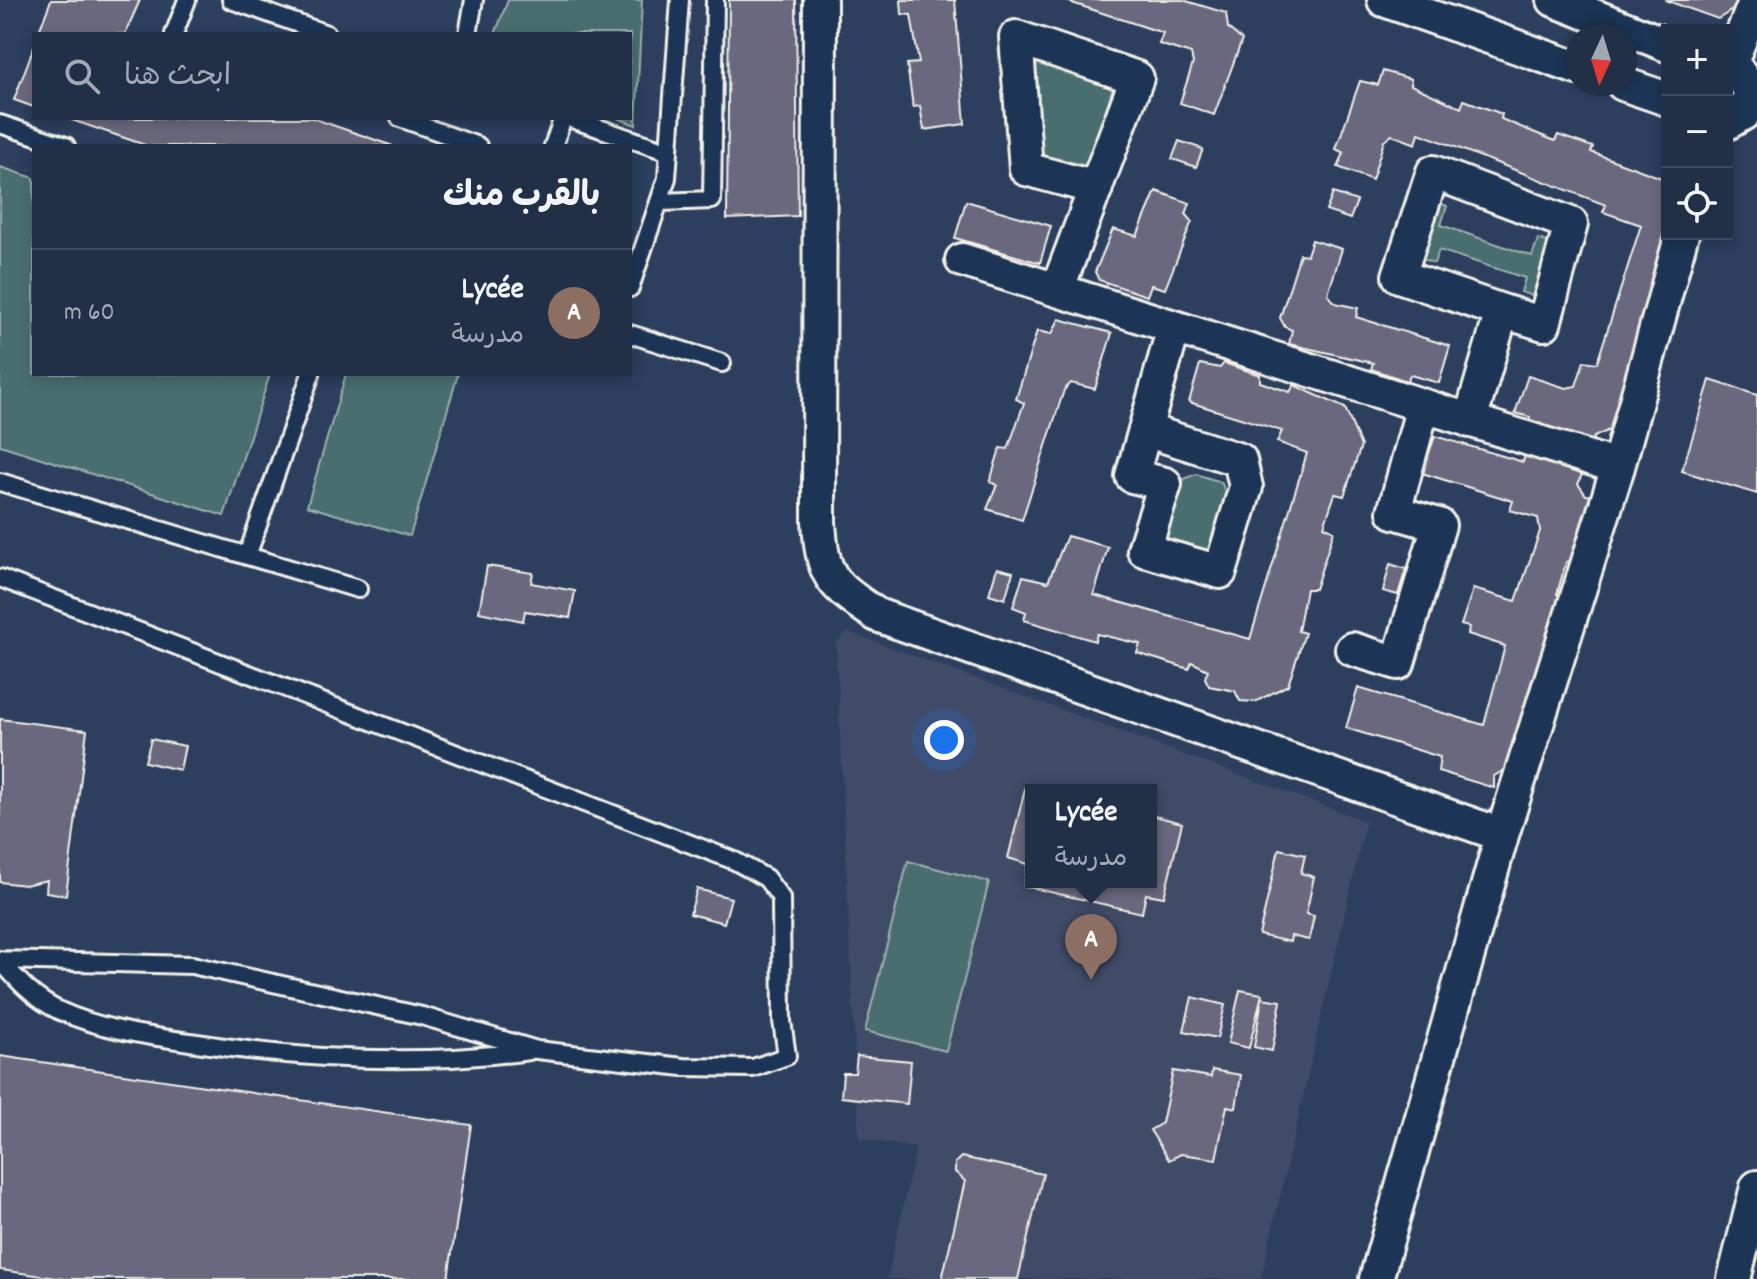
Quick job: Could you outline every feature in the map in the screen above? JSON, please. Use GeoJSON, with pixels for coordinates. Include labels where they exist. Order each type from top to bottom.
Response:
{"type":"FeatureCollection","features":[{"type":"Feature","properties":{"kind":"street"},"geometry":{"type":"LineString","coordinates":[[820,0],[819,521],[822,560],[831,578],[848,596],[877,615],[1502,835]]}},
{"type":"Feature","properties":{"kind":"street"},"geometry":{"type":"LineString","coordinates":[[1384,0],[1565,64]]}},
{"type":"Feature","properties":{"kind":"street"},"geometry":{"type":"LineString","coordinates":[[1554,0],[1661,43]]}},
{"type":"Feature","properties":{"kind":"street"},"geometry":{"type":"LineString","coordinates":[[1740,124],[1749,103],[1740,75],[1756,0]]}},
{"type":"Feature","properties":{"kind":"street"},"geometry":{"type":"LineString","coordinates":[[1057,290],[1096,188],[1137,78],[1016,37],[1026,169],[1096,188]]}},
{"type":"Feature","properties":{"kind":"street"},"geometry":{"type":"LineString","coordinates":[[1637,89],[1661,97]]}},
{"type":"Feature","properties":{"kind":"street"},"geometry":{"type":"LineString","coordinates":[[1433,172],[1571,224],[1544,324],[1502,311],[1399,276],[1433,172]]}},
{"type":"Feature","properties":{"kind":"street"},"geometry":{"type":"LineString","coordinates":[[1376,1279],[1502,835],[1618,467],[1680,240]]}},
{"type":"Feature","properties":{"kind":"street"},"geometry":{"type":"LineString","coordinates":[[962,260],[1618,467]]}},
{"type":"Feature","properties":{"kind":"street"},"geometry":{"type":"LineString","coordinates":[[1470,421],[1502,311]]}},
{"type":"Feature","properties":{"kind":"street"},"geometry":{"type":"LineString","coordinates":[[1145,430],[1240,460],[1246,487],[1220,572],[1144,550],[1165,484],[1132,476],[1174,327]]}},
{"type":"Feature","properties":{"kind":"street"},"geometry":{"type":"LineString","coordinates":[[1352,649],[1398,663],[1439,525],[1394,512],[1423,406]]}},
{"type":"Feature","properties":{"kind":"street"},"geometry":{"type":"LineString","coordinates":[[1734,1279],[1757,1187]]}},
{"type":"Feature","properties":{"kind":"lane"},"geometry":{"type":"LineString","coordinates":[[175,32],[187,0]]}},
{"type":"Feature","properties":{"kind":"lane"},"geometry":{"type":"LineString","coordinates":[[231,0],[321,32]]}},
{"type":"Feature","properties":{"kind":"lane"},"geometry":{"type":"LineString","coordinates":[[468,32],[474,0]]}},
{"type":"Feature","properties":{"kind":"lane"},"geometry":{"type":"LineString","coordinates":[[632,282],[661,202],[669,152],[680,0]]}},
{"type":"Feature","properties":{"kind":"lane"},"geometry":{"type":"LineString","coordinates":[[661,202],[712,200],[715,0]]}},
{"type":"Feature","properties":{"kind":"lane"},"geometry":{"type":"LineString","coordinates":[[406,120],[472,144]]}},
{"type":"Feature","properties":{"kind":"lane"},"geometry":{"type":"LineString","coordinates":[[554,144],[565,120]]}},
{"type":"Feature","properties":{"kind":"lane"},"geometry":{"type":"LineString","coordinates":[[572,120],[669,152]]}},
{"type":"Feature","properties":{"kind":"lane"},"geometry":{"type":"LineString","coordinates":[[0,124],[60,144]]}},
{"type":"Feature","properties":{"kind":"lane"},"geometry":{"type":"LineString","coordinates":[[632,335],[722,363]]}},
{"type":"Feature","properties":{"kind":"lane"},"geometry":{"type":"LineString","coordinates":[[247,556],[310,376]]}},
{"type":"Feature","properties":{"kind":"lane"},"geometry":{"type":"LineString","coordinates":[[0,482],[358,589]]}},
{"type":"Feature","properties":{"kind":"lane"},"geometry":{"type":"LineString","coordinates":[[0,578],[735,861],[766,878],[781,898],[782,1021],[787,1056],[753,1068],[683,1067],[537,1050],[422,1016],[192,965],[0,960],[27,991],[61,1011],[144,1035],[341,1060],[421,1062],[537,1050]]}},
{"type":"Feature","properties":{"kind":"shaded area"},"geometry":{"type":"Polygon","coordinates":[[[848,632],[1366,821],[1261,1279],[887,1279],[916,1148],[859,1139],[836,642],[848,632]]]}},
{"type":"Feature","properties":{"kind":"green space"},"geometry":{"type":"Polygon","coordinates":[[[508,0],[642,0],[636,125],[622,120],[632,120],[632,32],[496,32],[508,0]]]}},
{"type":"Feature","properties":{"kind":"green space"},"geometry":{"type":"Polygon","coordinates":[[[1030,58],[1113,87],[1088,166],[1040,155],[1030,58]]]}},
{"type":"Feature","properties":{"kind":"green space"},"geometry":{"type":"Polygon","coordinates":[[[0,167],[32,177],[32,376],[269,376],[224,516],[0,445],[0,167]]]}},
{"type":"Feature","properties":{"kind":"green space"},"geometry":{"type":"Polygon","coordinates":[[[1438,202],[1447,206],[1441,225],[1532,256],[1538,239],[1550,243],[1532,296],[1521,292],[1525,278],[1439,250],[1434,263],[1419,258],[1438,202]]]}},
{"type":"Feature","properties":{"kind":"green space"},"geometry":{"type":"Polygon","coordinates":[[[345,376],[457,376],[410,536],[307,506],[345,376]]]}},
{"type":"Feature","properties":{"kind":"green space"},"geometry":{"type":"Polygon","coordinates":[[[1196,474],[1221,482],[1226,493],[1208,550],[1197,553],[1170,547],[1166,539],[1184,479],[1196,474]]]}},
{"type":"Feature","properties":{"kind":"green space"},"geometry":{"type":"Polygon","coordinates":[[[908,861],[989,882],[946,1051],[865,1031],[908,861]]]}},
{"type":"Feature","properties":{"kind":"building"},"geometry":{"type":"Polygon","coordinates":[[[51,0],[140,0],[126,32],[39,32],[51,0]]]}},
{"type":"Feature","properties":{"kind":"building"},"geometry":{"type":"Polygon","coordinates":[[[729,0],[796,0],[798,216],[727,219],[729,0]]]}},
{"type":"Feature","properties":{"kind":"building"},"geometry":{"type":"Polygon","coordinates":[[[901,0],[955,0],[965,124],[924,130],[920,106],[913,107],[907,64],[919,63],[911,15],[902,14],[901,0]]]}},
{"type":"Feature","properties":{"kind":"building"},"geometry":{"type":"Polygon","coordinates":[[[1063,0],[1183,0],[1226,13],[1228,28],[1242,40],[1214,115],[1180,103],[1193,63],[1191,54],[1159,44],[1163,33],[1063,0]]]}},
{"type":"Feature","properties":{"kind":"building"},"geometry":{"type":"Polygon","coordinates":[[[1665,0],[1738,0],[1734,9],[1718,19],[1665,0]]]}},
{"type":"Feature","properties":{"kind":"building"},"geometry":{"type":"Polygon","coordinates":[[[32,51],[32,106],[14,100],[32,51]]]}},
{"type":"Feature","properties":{"kind":"building"},"geometry":{"type":"Polygon","coordinates":[[[1383,71],[1411,79],[1411,85],[1461,108],[1464,100],[1502,114],[1501,119],[1555,141],[1558,135],[1593,147],[1591,152],[1661,178],[1661,240],[1665,240],[1617,432],[1609,430],[1594,437],[1592,442],[1528,424],[1530,417],[1515,413],[1528,376],[1566,388],[1576,386],[1584,361],[1597,363],[1641,225],[1603,212],[1606,205],[1419,133],[1416,144],[1392,135],[1384,141],[1372,180],[1338,167],[1344,153],[1336,149],[1360,81],[1378,85],[1383,71]]]}},
{"type":"Feature","properties":{"kind":"building"},"geometry":{"type":"Polygon","coordinates":[[[72,120],[318,120],[387,144],[142,144],[72,120]]]}},
{"type":"Feature","properties":{"kind":"building"},"geometry":{"type":"Polygon","coordinates":[[[1179,141],[1203,149],[1196,167],[1172,159],[1179,141]]]}},
{"type":"Feature","properties":{"kind":"building"},"geometry":{"type":"Polygon","coordinates":[[[1156,191],[1190,203],[1186,214],[1192,221],[1165,289],[1151,285],[1147,296],[1099,280],[1095,272],[1113,229],[1137,236],[1156,191]]]}},
{"type":"Feature","properties":{"kind":"building"},"geometry":{"type":"Polygon","coordinates":[[[1333,193],[1357,201],[1350,219],[1326,211],[1333,193]]]}},
{"type":"Feature","properties":{"kind":"building"},"geometry":{"type":"Polygon","coordinates":[[[966,201],[1051,226],[1040,263],[955,238],[966,201]]]}},
{"type":"Feature","properties":{"kind":"building"},"geometry":{"type":"Polygon","coordinates":[[[1312,240],[1342,249],[1328,294],[1335,303],[1358,308],[1356,317],[1450,346],[1439,383],[1410,375],[1407,381],[1371,369],[1373,363],[1289,344],[1292,330],[1285,327],[1280,318],[1300,254],[1307,255],[1312,240]]]}},
{"type":"Feature","properties":{"kind":"building"},"geometry":{"type":"Polygon","coordinates":[[[1059,319],[1112,333],[1095,389],[1071,383],[1064,390],[1022,520],[987,509],[997,485],[990,482],[1000,448],[1008,449],[1024,403],[1016,399],[1037,331],[1052,334],[1059,319]]]}},
{"type":"Feature","properties":{"kind":"building"},"geometry":{"type":"Polygon","coordinates":[[[1224,363],[1260,375],[1260,382],[1290,392],[1294,385],[1345,408],[1361,446],[1344,496],[1335,494],[1324,526],[1334,531],[1315,589],[1306,589],[1298,631],[1305,633],[1288,685],[1255,702],[1240,701],[1235,691],[1209,686],[1205,678],[1208,670],[1192,662],[1189,669],[1137,653],[1140,644],[1097,634],[1095,641],[1024,620],[1026,612],[1013,607],[1023,576],[1048,582],[1067,536],[1108,547],[1094,595],[1250,639],[1307,453],[1277,442],[1282,431],[1189,402],[1200,364],[1220,368],[1224,363]]]}},
{"type":"Feature","properties":{"kind":"building"},"geometry":{"type":"Polygon","coordinates":[[[1710,380],[1757,395],[1757,494],[1682,471],[1710,380]]]}},
{"type":"Feature","properties":{"kind":"building"},"geometry":{"type":"Polygon","coordinates":[[[1435,436],[1523,462],[1525,455],[1582,474],[1578,484],[1586,495],[1594,496],[1575,560],[1566,562],[1557,594],[1563,598],[1547,669],[1537,669],[1506,769],[1494,776],[1494,788],[1438,771],[1440,757],[1346,728],[1358,688],[1484,725],[1505,646],[1468,634],[1469,627],[1461,625],[1473,589],[1516,601],[1540,531],[1538,518],[1510,510],[1513,501],[1422,473],[1435,436]]]}},
{"type":"Feature","properties":{"kind":"building"},"geometry":{"type":"Polygon","coordinates":[[[1390,564],[1406,569],[1398,595],[1383,591],[1390,564]]]}},
{"type":"Feature","properties":{"kind":"building"},"geometry":{"type":"Polygon","coordinates":[[[487,566],[533,573],[531,583],[575,591],[570,618],[525,611],[523,621],[479,612],[487,566]]]}},
{"type":"Feature","properties":{"kind":"building"},"geometry":{"type":"Polygon","coordinates":[[[997,568],[1013,572],[1005,599],[989,594],[997,568]]]}},
{"type":"Feature","properties":{"kind":"building"},"geometry":{"type":"Polygon","coordinates":[[[0,719],[87,730],[66,895],[46,892],[47,880],[25,885],[0,882],[0,719]]]}},
{"type":"Feature","properties":{"kind":"building"},"geometry":{"type":"Polygon","coordinates":[[[151,739],[185,746],[180,770],[145,762],[151,739]]]}},
{"type":"Feature","properties":{"kind":"building"},"geometry":{"type":"Polygon","coordinates":[[[1025,789],[1025,863],[1008,858],[1025,789]]]}},
{"type":"Feature","properties":{"kind":"building"},"geometry":{"type":"Polygon","coordinates":[[[1157,817],[1182,823],[1164,897],[1146,894],[1142,913],[1033,888],[1157,888],[1157,817]]]}},
{"type":"Feature","properties":{"kind":"building"},"geometry":{"type":"Polygon","coordinates":[[[1279,849],[1305,855],[1301,873],[1314,877],[1306,914],[1314,916],[1309,940],[1291,936],[1290,942],[1259,935],[1279,849]]]}},
{"type":"Feature","properties":{"kind":"building"},"geometry":{"type":"Polygon","coordinates":[[[697,889],[731,898],[724,923],[690,914],[697,889]]]}},
{"type":"Feature","properties":{"kind":"building"},"geometry":{"type":"Polygon","coordinates":[[[1240,990],[1262,994],[1249,1048],[1228,1043],[1240,990]]]}},
{"type":"Feature","properties":{"kind":"building"},"geometry":{"type":"Polygon","coordinates":[[[1192,997],[1225,1005],[1217,1038],[1184,1031],[1192,997]]]}},
{"type":"Feature","properties":{"kind":"building"},"geometry":{"type":"Polygon","coordinates":[[[1262,998],[1281,1001],[1272,1051],[1254,1047],[1262,998]]]}},
{"type":"Feature","properties":{"kind":"building"},"geometry":{"type":"Polygon","coordinates":[[[0,1056],[471,1125],[448,1279],[64,1279],[0,1270],[0,1056]]]}},
{"type":"Feature","properties":{"kind":"building"},"geometry":{"type":"Polygon","coordinates":[[[857,1056],[911,1061],[907,1104],[841,1097],[843,1073],[855,1073],[857,1056]]]}},
{"type":"Feature","properties":{"kind":"building"},"geometry":{"type":"Polygon","coordinates":[[[1212,1070],[1241,1075],[1236,1108],[1227,1106],[1216,1159],[1181,1154],[1169,1160],[1150,1130],[1162,1123],[1173,1071],[1211,1077],[1212,1070]]]}},
{"type":"Feature","properties":{"kind":"building"},"geometry":{"type":"Polygon","coordinates":[[[961,1157],[1043,1174],[1018,1279],[942,1279],[965,1181],[955,1172],[955,1163],[961,1157]]]}},
{"type":"Feature","properties":{"kind":"place","name":"Lycée"},"geometry":{"type":"Point","coordinates":[1091,980]}}]}
